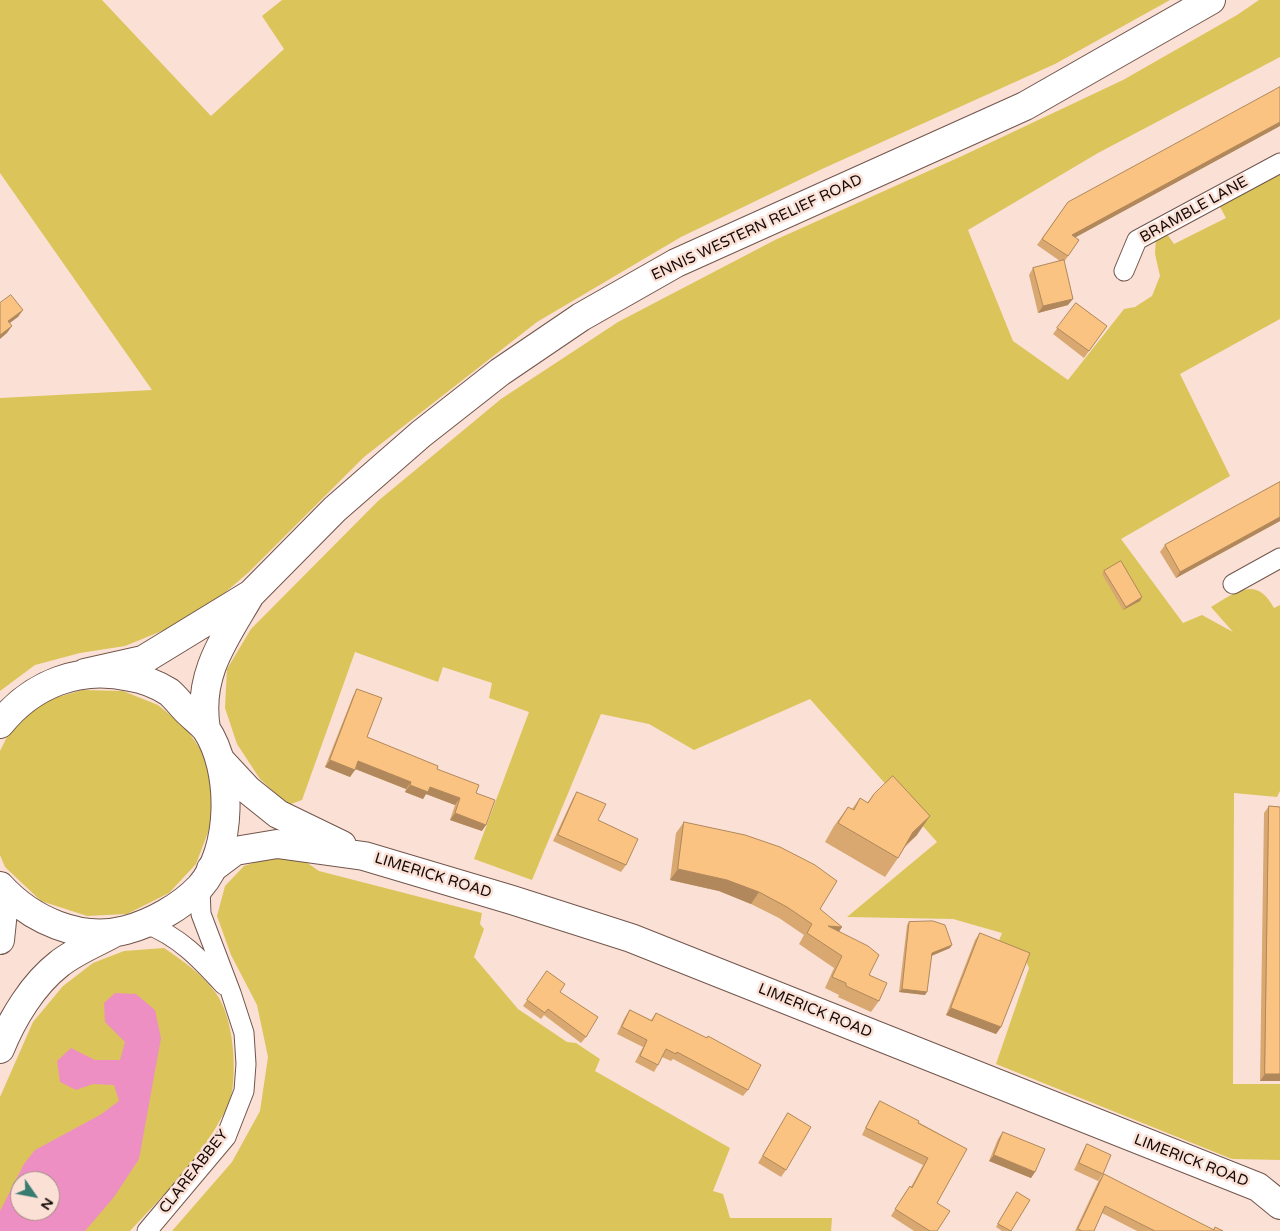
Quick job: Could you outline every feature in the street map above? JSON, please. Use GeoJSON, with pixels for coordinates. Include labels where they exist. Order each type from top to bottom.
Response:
{"type":"FeatureCollection","features":[{"type":"Feature","properties":{"kind":"main road","name":"ENNIS WESTERN RELIEF ROAD"},"geometry":{"type":"LineString","coordinates":[[85,673],[143,660],[251,594],[335,509],[421,434],[500,372],[581,317],[676,263],[1025,106],[1211,0]]}},
{"type":"Feature","properties":{"kind":"main road","name":"ENNIS WESTERN RELIEF ROAD"},"geometry":{"type":"LineString","coordinates":[[206,729],[202,708],[206,679],[216,653],[251,594]]}},
{"type":"Feature","properties":{"kind":"main road"},"geometry":{"type":"LineString","coordinates":[[0,724],[13,707],[32,694],[57,680],[85,673],[113,673],[142,679],[168,692],[206,729],[221,761],[225,790],[224,829],[206,878]]}},
{"type":"Feature","properties":{"kind":"main road"},"geometry":{"type":"LineString","coordinates":[[221,761],[248,790],[278,814],[364,856]]}},
{"type":"Feature","properties":{"kind":"main road"},"geometry":{"type":"LineString","coordinates":[[0,1049],[7,1032],[32,993],[59,964],[116,932],[146,924],[175,907],[235,851],[277,844],[364,856]]}},
{"type":"Feature","properties":{"kind":"main road","name":"LIMERICK ROAD"},"geometry":{"type":"LineString","coordinates":[[364,856],[630,938],[1269,1187],[1280,1205]]}},
{"type":"Feature","properties":{"kind":"main road"},"geometry":{"type":"LineString","coordinates":[[0,886],[28,912],[52,924],[77,931],[116,932]]}},
{"type":"Feature","properties":{"kind":"main road"},"geometry":{"type":"LineString","coordinates":[[0,898],[3,911],[0,940]]}},
{"type":"Feature","properties":{"kind":"street","name":"BRAMBLE LANE"},"geometry":{"type":"LineString","coordinates":[[1124,272],[1137,240],[1280,162]]}},
{"type":"Feature","properties":{"kind":"street"},"geometry":{"type":"LineString","coordinates":[[1233,584],[1262,577],[1280,558]]}},
{"type":"Feature","properties":{"kind":"street","name":"CLAREABBEY"},"geometry":{"type":"LineString","coordinates":[[147,1231],[226,1137],[244,1092],[246,1064],[244,1033],[201,914],[206,878]]}},
{"type":"Feature","properties":{"kind":"street","name":"CLAREABBEY"},"geometry":{"type":"LineString","coordinates":[[146,924],[165,931],[200,958],[231,993]]}},
{"type":"Feature","properties":{"kind":"shaded area"},"geometry":{"type":"Polygon","coordinates":[[[0,0],[102,0],[211,116],[284,49],[262,16],[282,0],[1170,0],[1055,64],[822,169],[681,237],[537,322],[364,457],[249,572],[214,602],[174,626],[125,646],[80,653],[35,665],[0,691],[0,398],[152,390],[0,173],[0,0]]]}},
{"type":"Feature","properties":{"kind":"shaded area"},"geometry":{"type":"Polygon","coordinates":[[[1259,0],[1280,0],[1280,57],[1098,153],[968,230],[1013,341],[1068,380],[1124,309],[1135,307],[1152,296],[1160,276],[1155,254],[1156,237],[1165,231],[1174,244],[1226,218],[1219,205],[1280,173],[1280,319],[1180,374],[1230,476],[1121,539],[1183,623],[1202,615],[1233,632],[1211,607],[1237,592],[1245,590],[1253,589],[1260,592],[1274,608],[1280,605],[1280,791],[1277,797],[1234,793],[1233,1084],[1280,1084],[1280,1160],[1232,1159],[996,1064],[1029,968],[1025,959],[996,948],[1002,933],[953,919],[847,917],[937,842],[810,699],[694,750],[649,724],[601,714],[532,880],[474,859],[529,712],[489,698],[492,683],[443,667],[438,682],[355,652],[302,800],[288,805],[260,779],[237,744],[225,708],[227,669],[251,629],[378,501],[501,399],[618,322],[775,240],[962,156],[1123,80],[1237,15],[1259,0]]]}},
{"type":"Feature","properties":{"kind":"shaded area"},"geometry":{"type":"Polygon","coordinates":[[[83,690],[123,691],[158,705],[185,727],[203,753],[212,779],[213,819],[196,864],[169,893],[127,914],[87,916],[41,901],[5,867],[0,855],[0,751],[8,735],[43,701],[83,690]]]}},
{"type":"Feature","properties":{"kind":"shaded area"},"geometry":{"type":"Polygon","coordinates":[[[269,858],[303,860],[319,871],[482,913],[480,924],[484,929],[474,957],[518,1009],[567,1042],[576,1043],[600,1059],[595,1071],[730,1148],[713,1191],[723,1194],[730,1218],[832,1218],[831,1231],[172,1231],[232,1162],[260,1111],[268,1057],[257,1005],[231,955],[217,916],[225,886],[244,866],[269,858]]]}},
{"type":"Feature","properties":{"kind":"shaded area"},"geometry":{"type":"Polygon","coordinates":[[[164,948],[198,973],[210,985],[221,1002],[226,1015],[233,1045],[234,1076],[229,1105],[210,1137],[190,1165],[130,1231],[0,1231],[0,1097],[33,1022],[63,986],[93,963],[124,951],[164,948]]]}},
{"type":"Feature","properties":{"kind":"shaded area"},"geometry":{"type":"Polygon","coordinates":[[[115,993],[136,994],[155,1010],[161,1038],[139,1159],[114,1197],[85,1231],[0,1231],[0,1211],[10,1191],[10,1221],[60,1221],[60,1171],[20,1171],[35,1150],[100,1115],[119,1101],[114,1085],[93,1084],[76,1090],[60,1082],[57,1061],[71,1048],[95,1060],[120,1060],[125,1042],[105,1022],[104,1003],[115,993]]]}},
{"type":"Feature","properties":{"kind":"building"},"geometry":{"type":"Polygon","coordinates":[[[1280,87],[1280,122],[1072,235],[1079,240],[1068,256],[1042,239],[1068,202],[1280,87]]]}},
{"type":"Feature","properties":{"kind":"building"},"geometry":{"type":"Polygon","coordinates":[[[1064,260],[1073,299],[1043,306],[1033,268],[1064,260]]]}},
{"type":"Feature","properties":{"kind":"building"},"geometry":{"type":"Polygon","coordinates":[[[11,295],[23,310],[8,321],[12,326],[0,335],[0,303],[11,295]]]}},
{"type":"Feature","properties":{"kind":"building"},"geometry":{"type":"Polygon","coordinates":[[[1076,303],[1107,326],[1089,351],[1057,328],[1076,303]]]}},
{"type":"Feature","properties":{"kind":"building"},"geometry":{"type":"Polygon","coordinates":[[[1280,482],[1280,517],[1180,572],[1165,545],[1280,482]]]}},
{"type":"Feature","properties":{"kind":"building"},"geometry":{"type":"Polygon","coordinates":[[[1121,561],[1142,597],[1126,607],[1104,571],[1121,561]]]}},
{"type":"Feature","properties":{"kind":"building"},"geometry":{"type":"Polygon","coordinates":[[[357,689],[382,698],[367,737],[438,766],[437,769],[479,785],[476,793],[495,800],[486,825],[455,813],[460,798],[430,787],[428,792],[410,785],[411,782],[358,761],[355,770],[330,760],[357,689]]]}},
{"type":"Feature","properties":{"kind":"building"},"geometry":{"type":"Polygon","coordinates":[[[893,776],[930,816],[913,832],[898,858],[838,823],[848,807],[854,810],[860,798],[868,803],[874,794],[893,776]]]}},
{"type":"Feature","properties":{"kind":"building"},"geometry":{"type":"Polygon","coordinates":[[[577,792],[606,804],[598,820],[638,839],[626,865],[558,835],[577,792]]]}},
{"type":"Feature","properties":{"kind":"building"},"geometry":{"type":"Polygon","coordinates":[[[1269,806],[1280,807],[1280,1074],[1265,1074],[1269,806]]]}},
{"type":"Feature","properties":{"kind":"building"},"geometry":{"type":"Polygon","coordinates":[[[684,822],[745,835],[780,847],[815,865],[837,881],[820,909],[842,927],[828,926],[868,946],[879,955],[869,975],[887,983],[879,1001],[846,986],[846,983],[832,977],[842,956],[807,933],[812,924],[787,907],[759,892],[727,880],[678,869],[684,822]]]}},
{"type":"Feature","properties":{"kind":"building"},"geometry":{"type":"Polygon","coordinates":[[[933,921],[945,925],[952,945],[932,953],[927,992],[902,989],[909,922],[933,921]]]}},
{"type":"Feature","properties":{"kind":"building"},"geometry":{"type":"Polygon","coordinates":[[[980,933],[1030,953],[1001,1027],[951,1008],[980,933]]]}},
{"type":"Feature","properties":{"kind":"building"},"geometry":{"type":"Polygon","coordinates":[[[547,971],[565,984],[560,992],[598,1017],[586,1037],[548,1009],[545,1013],[527,1000],[547,971]]]}},
{"type":"Feature","properties":{"kind":"building"},"geometry":{"type":"Polygon","coordinates":[[[630,1010],[652,1021],[656,1013],[707,1038],[708,1036],[761,1065],[748,1090],[677,1052],[676,1054],[666,1049],[658,1065],[640,1056],[647,1040],[622,1027],[630,1010]]]}},
{"type":"Feature","properties":{"kind":"building"},"geometry":{"type":"Polygon","coordinates":[[[880,1101],[967,1149],[937,1203],[950,1211],[937,1231],[930,1231],[895,1209],[910,1186],[912,1188],[928,1158],[866,1128],[880,1101]]]}},
{"type":"Feature","properties":{"kind":"building"},"geometry":{"type":"Polygon","coordinates":[[[788,1113],[811,1127],[786,1170],[763,1156],[788,1113]]]}},
{"type":"Feature","properties":{"kind":"building"},"geometry":{"type":"Polygon","coordinates":[[[1003,1132],[1045,1149],[1035,1172],[994,1155],[1003,1132]]]}},
{"type":"Feature","properties":{"kind":"building"},"geometry":{"type":"Polygon","coordinates":[[[1087,1144],[1111,1155],[1103,1174],[1079,1163],[1087,1144]]]}},
{"type":"Feature","properties":{"kind":"building"},"geometry":{"type":"Polygon","coordinates":[[[1104,1174],[1214,1230],[1215,1227],[1223,1231],[1155,1231],[1105,1206],[1094,1231],[1082,1231],[1078,1229],[1104,1174]]]}},
{"type":"Feature","properties":{"kind":"building"},"geometry":{"type":"Polygon","coordinates":[[[1017,1192],[1030,1200],[1011,1231],[998,1224],[1017,1192]]]}}]}
